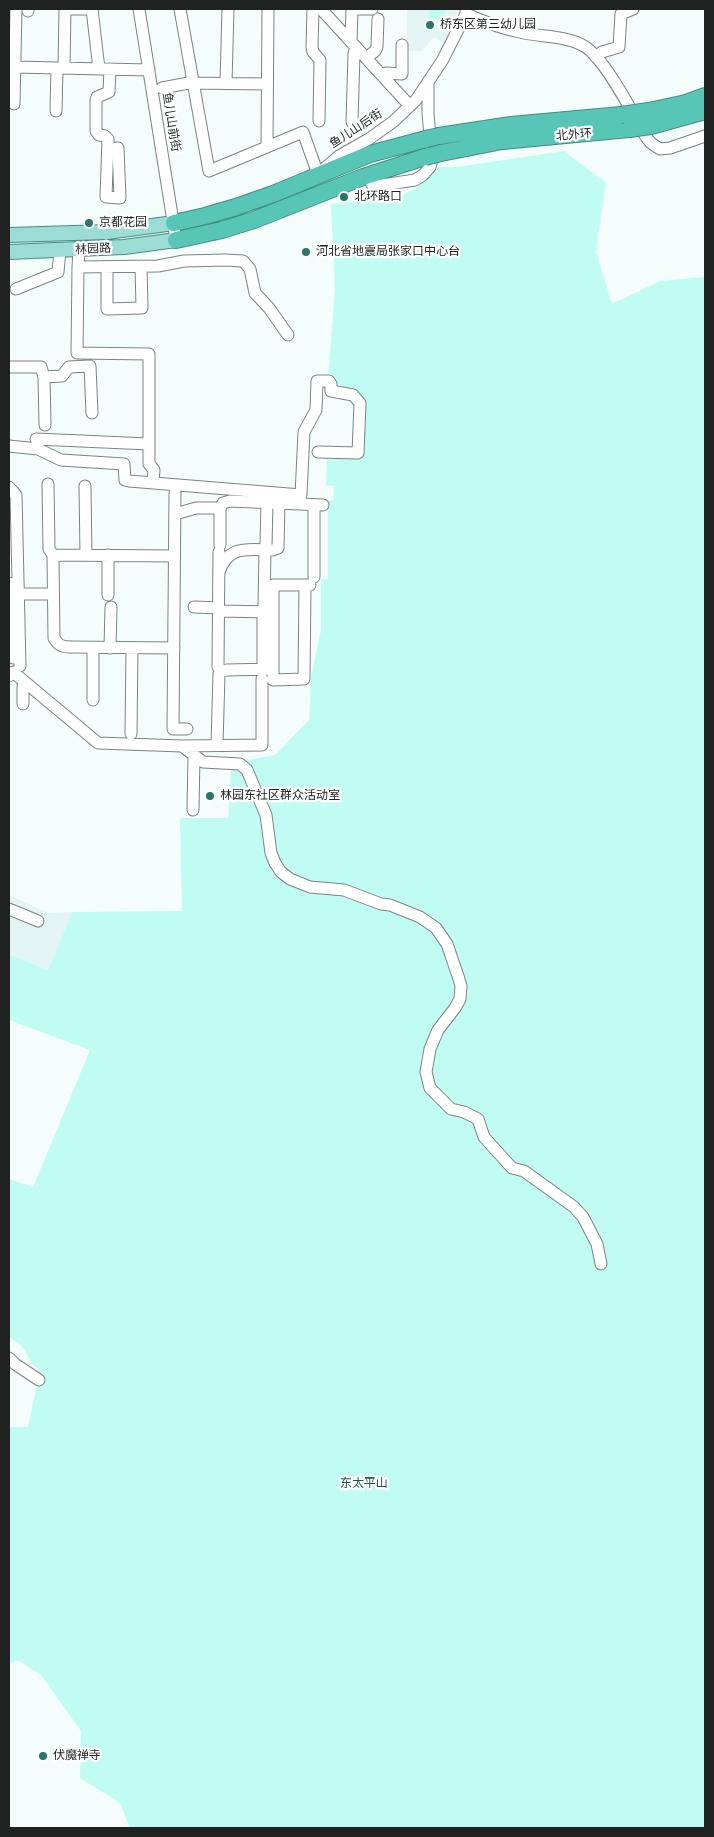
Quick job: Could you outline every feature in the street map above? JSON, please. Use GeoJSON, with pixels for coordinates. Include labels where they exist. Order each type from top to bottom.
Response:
{"type":"FeatureCollection","features":[{"type":"Feature","properties":{"kind":"highway","name":"北外环"},"geometry":{"type":"LineString","coordinates":[[650,119],[705,96]]}},
{"type":"Feature","properties":{"kind":"highway","name":"北外环"},"geometry":{"type":"LineString","coordinates":[[373,174],[425,157],[502,141],[705,111]]}},
{"type":"Feature","properties":{"kind":"highway"},"geometry":{"type":"LineString","coordinates":[[174,223],[236,207],[370,154],[432,137],[511,125],[625,122]]}},
{"type":"Feature","properties":{"kind":"highway"},"geometry":{"type":"LineString","coordinates":[[176,240],[222,230],[254,220],[373,174]]}},
{"type":"Feature","properties":{"kind":"main road","name":"林园路"},"geometry":{"type":"LineString","coordinates":[[9,235],[107,232],[174,223]]}},
{"type":"Feature","properties":{"kind":"main road","name":"林园路"},"geometry":{"type":"LineString","coordinates":[[9,252],[134,246],[176,240]]}},
{"type":"Feature","properties":{"kind":"street"},"geometry":{"type":"LineString","coordinates":[[14,104],[16,9]]}},
{"type":"Feature","properties":{"kind":"street"},"geometry":{"type":"LineString","coordinates":[[56,111],[65,9],[92,9],[109,92],[97,97],[96,131],[99,135],[108,137],[108,148]]}},
{"type":"Feature","properties":{"kind":"street","name":"鱼儿山前街"},"geometry":{"type":"LineString","coordinates":[[139,9],[176,240]]}},
{"type":"Feature","properties":{"kind":"street"},"geometry":{"type":"LineString","coordinates":[[181,9],[209,171],[303,132],[318,174]]}},
{"type":"Feature","properties":{"kind":"street"},"geometry":{"type":"LineString","coordinates":[[226,83],[228,9]]}},
{"type":"Feature","properties":{"kind":"street"},"geometry":{"type":"LineString","coordinates":[[267,147],[268,9]]}},
{"type":"Feature","properties":{"kind":"street"},"geometry":{"type":"LineString","coordinates":[[313,9],[312,47],[313,52],[320,60],[319,121]]}},
{"type":"Feature","properties":{"kind":"street"},"geometry":{"type":"LineString","coordinates":[[321,9],[410,106]]}},
{"type":"Feature","properties":{"kind":"street"},"geometry":{"type":"LineString","coordinates":[[352,122],[354,44],[352,9],[375,14],[377,47],[366,58]]}},
{"type":"Feature","properties":{"kind":"street"},"geometry":{"type":"LineString","coordinates":[[596,57],[602,52],[619,47],[621,14],[633,9]]}},
{"type":"Feature","properties":{"kind":"street"},"geometry":{"type":"LineString","coordinates":[[466,11],[523,32],[570,40],[585,47],[596,57],[652,144],[660,149],[670,148],[705,136]]}},
{"type":"Feature","properties":{"kind":"street","name":"鱼儿山后街"},"geometry":{"type":"LineString","coordinates":[[318,174],[339,156],[369,140],[410,106],[442,61],[466,11]]}},
{"type":"Feature","properties":{"kind":"street"},"geometry":{"type":"LineString","coordinates":[[383,76],[386,73],[402,74],[402,44]]}},
{"type":"Feature","properties":{"kind":"street"},"geometry":{"type":"LineString","coordinates":[[14,67],[149,70]]}},
{"type":"Feature","properties":{"kind":"street"},"geometry":{"type":"LineString","coordinates":[[162,88],[194,83],[267,84]]}},
{"type":"Feature","properties":{"kind":"street"},"geometry":{"type":"LineString","coordinates":[[373,174],[371,181],[376,186],[415,180],[430,167],[432,160],[428,113],[428,83]]}},
{"type":"Feature","properties":{"kind":"street"},"geometry":{"type":"LineString","coordinates":[[79,249],[77,354],[149,354],[149,464],[154,470],[153,483]]}},
{"type":"Feature","properties":{"kind":"street"},"geometry":{"type":"LineString","coordinates":[[16,289],[58,272],[60,250]]}},
{"type":"Feature","properties":{"kind":"street"},"geometry":{"type":"LineString","coordinates":[[78,267],[158,266],[184,261],[243,261],[250,269],[255,293],[269,308],[288,335]]}},
{"type":"Feature","properties":{"kind":"street"},"geometry":{"type":"LineString","coordinates":[[107,272],[107,309],[142,308],[141,266]]}},
{"type":"Feature","properties":{"kind":"street"},"geometry":{"type":"LineString","coordinates":[[44,377],[62,376],[69,367],[90,366],[92,413]]}},
{"type":"Feature","properties":{"kind":"street"},"geometry":{"type":"LineString","coordinates":[[9,367],[41,367],[44,377],[45,425]]}},
{"type":"Feature","properties":{"kind":"street"},"geometry":{"type":"LineString","coordinates":[[9,446],[38,449],[61,460],[124,464],[125,480],[300,495],[304,432],[316,410],[317,381],[328,381],[332,384],[331,391],[353,395],[360,403],[358,453],[318,452]]}},
{"type":"Feature","properties":{"kind":"street"},"geometry":{"type":"LineString","coordinates":[[36,439],[149,444]]}},
{"type":"Feature","properties":{"kind":"street"},"geometry":{"type":"LineString","coordinates":[[48,484],[49,549],[53,555],[54,638],[56,643],[64,647],[174,648]]}},
{"type":"Feature","properties":{"kind":"street"},"geometry":{"type":"LineString","coordinates":[[85,486],[86,555]]}},
{"type":"Feature","properties":{"kind":"street"},"geometry":{"type":"LineString","coordinates":[[9,487],[16,495],[10,611],[14,671],[98,743],[182,746],[262,745],[262,679]]}},
{"type":"Feature","properties":{"kind":"street"},"geometry":{"type":"LineString","coordinates":[[175,493],[174,729],[187,730]]}},
{"type":"Feature","properties":{"kind":"street"},"geometry":{"type":"LineString","coordinates":[[218,667],[220,508],[223,504],[230,501],[318,505],[310,582],[304,679],[273,680],[268,666],[265,547],[267,503]]}},
{"type":"Feature","properties":{"kind":"street"},"geometry":{"type":"LineString","coordinates":[[219,572],[225,560],[235,552],[265,547],[273,550],[278,548],[279,503]]}},
{"type":"Feature","properties":{"kind":"street"},"geometry":{"type":"LineString","coordinates":[[175,514],[196,508],[220,508]]}},
{"type":"Feature","properties":{"kind":"street"},"geometry":{"type":"LineString","coordinates":[[53,555],[174,556]]}},
{"type":"Feature","properties":{"kind":"street"},"geometry":{"type":"LineString","coordinates":[[108,555],[108,596]]}},
{"type":"Feature","properties":{"kind":"street"},"geometry":{"type":"LineString","coordinates":[[267,610],[273,585],[310,582]]}},
{"type":"Feature","properties":{"kind":"street"},"geometry":{"type":"LineString","coordinates":[[9,584],[12,590],[14,671]]}},
{"type":"Feature","properties":{"kind":"street"},"geometry":{"type":"LineString","coordinates":[[12,590],[53,594]]}},
{"type":"Feature","properties":{"kind":"street"},"geometry":{"type":"LineString","coordinates":[[110,648],[111,607]]}},
{"type":"Feature","properties":{"kind":"street"},"geometry":{"type":"LineString","coordinates":[[194,607],[267,610]]}},
{"type":"Feature","properties":{"kind":"street"},"geometry":{"type":"LineString","coordinates":[[93,648],[93,700]]}},
{"type":"Feature","properties":{"kind":"street"},"geometry":{"type":"LineString","coordinates":[[131,734],[132,648]]}},
{"type":"Feature","properties":{"kind":"street"},"geometry":{"type":"LineString","coordinates":[[217,745],[219,674],[227,670],[268,666]]}},
{"type":"Feature","properties":{"kind":"street"},"geometry":{"type":"LineString","coordinates":[[23,696],[35,690]]}},
{"type":"Feature","properties":{"kind":"street"},"geometry":{"type":"LineString","coordinates":[[182,746],[203,762],[240,764],[244,766],[266,815],[268,835],[275,863],[290,879],[310,887],[344,890],[381,904],[390,905],[420,917],[436,928],[447,944],[461,986],[460,999],[438,1030],[430,1049],[426,1072],[430,1088],[451,1109],[464,1112],[478,1119],[484,1137],[512,1168],[524,1171],[574,1207],[583,1217],[598,1244],[601,1264]]}},
{"type":"Feature","properties":{"kind":"street"},"geometry":{"type":"LineString","coordinates":[[193,810],[194,755]]}},
{"type":"Feature","properties":{"kind":"street"},"geometry":{"type":"LineString","coordinates":[[9,909],[38,921]]}},
{"type":"Feature","properties":{"kind":"street"},"geometry":{"type":"LineString","coordinates":[[9,1358],[39,1380]]}},
{"type":"Feature","properties":{"kind":"shaded area","name":"桥东区第三幼儿园"},"geometry":{"type":"Polygon","coordinates":[[[407,9],[457,9],[456,18],[444,44],[434,37],[422,51],[407,51],[407,9]]]}},
{"type":"Feature","properties":{"kind":"shaded area"},"geometry":{"type":"Polygon","coordinates":[[[9,895],[49,913],[72,912],[48,970],[9,954],[9,895]]]}},
{"type":"Feature","properties":{"kind":"green space"},"geometry":{"type":"Polygon","coordinates":[[[429,9],[445,9],[444,19],[428,18],[429,9]]]}},
{"type":"Feature","properties":{"kind":"green space","name":"东太平山"},"geometry":{"type":"Polygon","coordinates":[[[564,151],[606,183],[596,251],[612,304],[660,281],[705,277],[705,1828],[130,1828],[120,1803],[80,1778],[81,1731],[41,1675],[19,1661],[9,1663],[9,1427],[28,1427],[40,1370],[33,1365],[22,1346],[9,1337],[9,1179],[33,1187],[90,1050],[9,1020],[9,954],[48,970],[72,912],[182,911],[180,818],[228,818],[231,769],[243,761],[275,755],[309,720],[311,677],[321,630],[321,579],[328,579],[328,500],[333,500],[334,486],[326,485],[327,457],[361,456],[363,397],[328,379],[335,290],[331,204],[369,199],[383,203],[415,189],[439,167],[457,167],[564,151]]]}},
{"type":"Feature","properties":{"kind":"place","name":"桥东区第三幼儿园"},"geometry":{"type":"Point","coordinates":[430,25]}},
{"type":"Feature","properties":{"kind":"place","name":"北环路口"},"geometry":{"type":"Point","coordinates":[344,197]}},
{"type":"Feature","properties":{"kind":"place","name":"京都花园"},"geometry":{"type":"Point","coordinates":[89,223]}},
{"type":"Feature","properties":{"kind":"place","name":"河北省地震局张家口中心台"},"geometry":{"type":"Point","coordinates":[306,252]}},
{"type":"Feature","properties":{"kind":"place","name":"林园东社区群众活动室"},"geometry":{"type":"Point","coordinates":[210,796]}},
{"type":"Feature","properties":{"kind":"place","name":"伏魔禅寺"},"geometry":{"type":"Point","coordinates":[43,1756]}}]}
